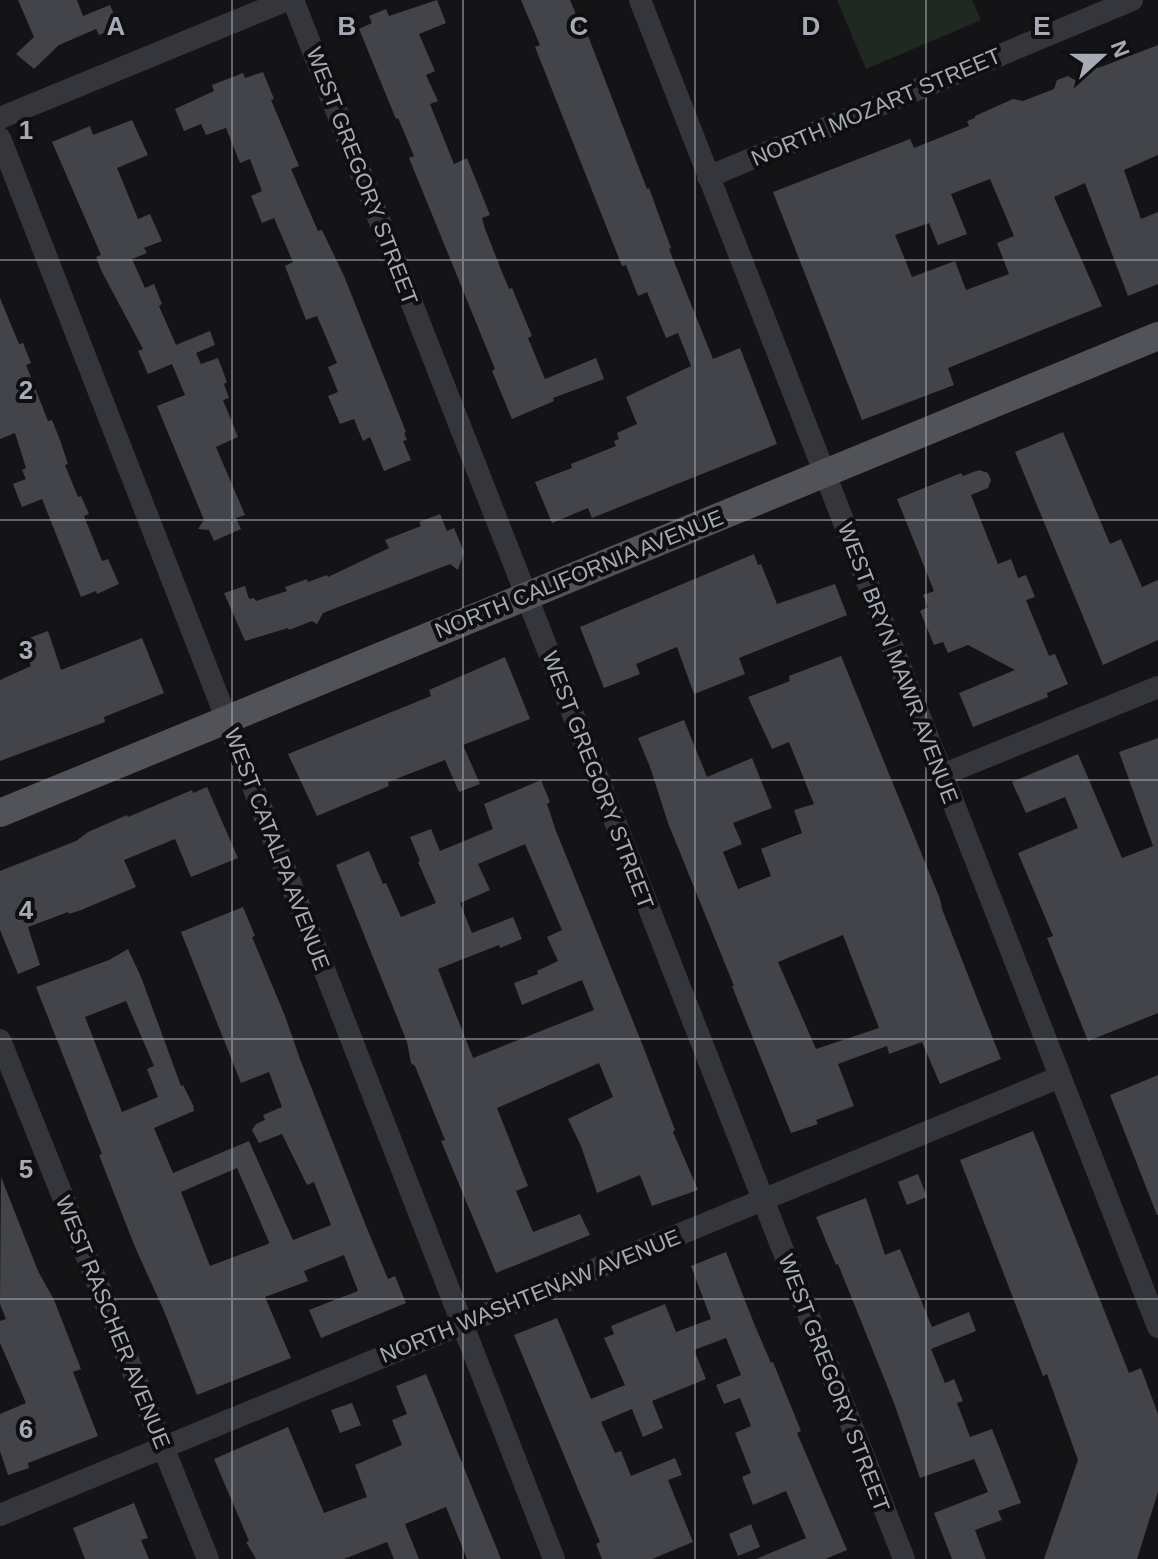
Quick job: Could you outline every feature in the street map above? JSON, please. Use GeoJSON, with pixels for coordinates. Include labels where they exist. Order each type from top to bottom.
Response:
{"type":"FeatureCollection","features":[{"type":"Feature","properties":{"kind":"main road","name":"NORTH CALIFORNIA AVENUE"},"geometry":{"type":"LineString","coordinates":[[0,813],[1158,336]]}},
{"type":"Feature","properties":{"kind":"street"},"geometry":{"type":"LineString","coordinates":[[0,118],[290,0]]}},
{"type":"Feature","properties":{"kind":"street","name":"WEST GREGORY STREET"},"geometry":{"type":"LineString","coordinates":[[290,0],[904,1559]]}},
{"type":"Feature","properties":{"kind":"street","name":"WEST BRYN MAWR AVENUE"},"geometry":{"type":"LineString","coordinates":[[640,0],[1158,1327]]}},
{"type":"Feature","properties":{"kind":"street","name":"NORTH MOZART STREET"},"geometry":{"type":"LineString","coordinates":[[708,177],[1132,0]]}},
{"type":"Feature","properties":{"kind":"street","name":"WEST CATALPA AVENUE"},"geometry":{"type":"LineString","coordinates":[[0,138],[554,1559]]}},
{"type":"Feature","properties":{"kind":"street"},"geometry":{"type":"LineString","coordinates":[[942,775],[1158,687]]}},
{"type":"Feature","properties":{"kind":"street","name":"WEST RASCHER AVENUE"},"geometry":{"type":"LineString","coordinates":[[0,1040],[208,1559]]}},
{"type":"Feature","properties":{"kind":"street","name":"NORTH WASHTENAW AVENUE"},"geometry":{"type":"LineString","coordinates":[[0,1515],[1060,1077]]}},
{"type":"Feature","properties":{"kind":"shaded area"},"geometry":{"type":"Polygon","coordinates":[[[837,0],[972,0],[981,20],[866,69],[837,0]]]}},
{"type":"Feature","properties":{"kind":"building"},"geometry":{"type":"Polygon","coordinates":[[[18,0],[77,0],[83,16],[110,5],[119,26],[99,35],[96,29],[59,45],[34,69],[16,54],[34,37],[18,0]]]}},
{"type":"Feature","properties":{"kind":"building"},"geometry":{"type":"Polygon","coordinates":[[[437,0],[446,23],[419,34],[435,71],[426,75],[438,101],[430,104],[454,164],[467,158],[490,215],[482,218],[485,229],[532,336],[528,338],[545,379],[596,358],[604,379],[553,398],[554,401],[512,419],[492,371],[495,369],[409,158],[414,156],[359,29],[372,23],[369,16],[386,9],[389,16],[437,0]]]}},
{"type":"Feature","properties":{"kind":"building"},"geometry":{"type":"Polygon","coordinates":[[[521,0],[570,0],[582,29],[585,28],[649,188],[669,249],[713,359],[740,348],[777,444],[592,518],[588,508],[552,523],[535,482],[616,446],[614,441],[619,439],[617,433],[637,424],[626,397],[691,366],[678,333],[666,338],[647,292],[638,296],[626,265],[622,266],[535,47],[540,45],[521,0]]]}},
{"type":"Feature","properties":{"kind":"building"},"geometry":{"type":"Polygon","coordinates":[[[1158,45],[1158,155],[1124,170],[1141,219],[1158,212],[1158,284],[1128,296],[1085,183],[1054,197],[1102,306],[948,368],[954,385],[862,420],[773,192],[910,139],[914,148],[969,126],[967,121],[975,116],[1013,99],[1023,101],[1054,89],[1057,80],[1068,76],[1080,83],[1086,69],[1101,67],[1158,45]],[[990,179],[951,194],[967,234],[938,245],[929,223],[895,235],[912,277],[955,261],[966,290],[1009,274],[997,243],[1014,236],[990,179]]]}},
{"type":"Feature","properties":{"kind":"building"},"geometry":{"type":"Polygon","coordinates":[[[263,72],[274,99],[271,100],[299,166],[291,169],[318,231],[322,230],[344,276],[406,432],[407,440],[403,441],[411,460],[384,471],[370,437],[363,441],[354,419],[340,424],[328,396],[338,392],[328,367],[337,363],[317,316],[306,320],[285,266],[293,262],[274,218],[262,223],[251,196],[262,191],[250,159],[240,163],[226,128],[206,135],[201,124],[184,131],[175,109],[214,91],[212,85],[243,73],[245,78],[263,72]]]}},
{"type":"Feature","properties":{"kind":"building"},"geometry":{"type":"Polygon","coordinates":[[[132,120],[148,155],[117,168],[138,219],[150,214],[162,241],[144,248],[147,253],[132,259],[145,288],[154,284],[162,304],[159,306],[176,345],[210,331],[215,345],[196,353],[201,364],[218,358],[229,398],[223,400],[238,437],[216,447],[245,515],[236,518],[241,529],[214,541],[209,530],[198,529],[204,520],[157,406],[185,395],[172,364],[148,374],[138,351],[143,349],[102,272],[96,257],[101,255],[52,142],[90,126],[93,135],[132,120]]]}},
{"type":"Feature","properties":{"kind":"building"},"geometry":{"type":"Polygon","coordinates":[[[0,298],[19,344],[23,343],[31,363],[26,365],[48,421],[52,420],[60,440],[68,464],[65,465],[78,497],[81,496],[89,514],[84,516],[102,561],[108,559],[119,584],[97,594],[96,591],[81,597],[42,499],[22,507],[13,484],[26,479],[22,470],[26,468],[15,433],[0,439],[0,298]]]}},
{"type":"Feature","properties":{"kind":"building"},"geometry":{"type":"Polygon","coordinates":[[[1063,432],[1110,544],[1121,539],[1142,587],[1158,580],[1158,640],[1103,665],[1015,452],[1063,432]]]}},
{"type":"Feature","properties":{"kind":"building"},"geometry":{"type":"Polygon","coordinates":[[[979,470],[988,473],[991,480],[988,488],[971,495],[998,564],[1011,559],[1018,578],[1026,575],[1035,597],[1026,600],[1049,656],[1055,654],[1068,684],[1047,693],[1048,697],[973,727],[959,693],[1015,670],[968,645],[948,653],[943,642],[934,645],[920,611],[928,607],[923,595],[934,591],[897,499],[961,473],[963,476],[979,470]]]}},
{"type":"Feature","properties":{"kind":"building"},"geometry":{"type":"Polygon","coordinates":[[[440,514],[447,531],[454,528],[464,552],[458,570],[450,564],[323,613],[317,624],[312,621],[245,641],[224,593],[245,586],[249,599],[256,601],[287,591],[285,587],[307,579],[308,582],[328,577],[389,548],[385,540],[421,526],[419,522],[440,514]]]}},
{"type":"Feature","properties":{"kind":"building"},"geometry":{"type":"Polygon","coordinates":[[[754,554],[777,604],[835,584],[847,615],[739,658],[745,674],[694,694],[677,647],[636,664],[640,674],[604,688],[580,627],[754,554]]]}},
{"type":"Feature","properties":{"kind":"building"},"geometry":{"type":"Polygon","coordinates":[[[48,631],[61,670],[142,638],[164,693],[104,717],[105,722],[0,761],[0,680],[31,666],[21,641],[48,631]]]}},
{"type":"Feature","properties":{"kind":"building"},"geometry":{"type":"Polygon","coordinates":[[[841,656],[1001,1059],[940,1084],[922,1042],[889,1054],[887,1046],[838,1064],[854,1106],[791,1133],[668,823],[638,738],[684,720],[707,777],[752,758],[772,808],[733,823],[742,844],[723,852],[738,889],[771,876],[761,849],[802,833],[794,810],[814,804],[789,742],[772,749],[748,697],[790,681],[789,676],[841,656]],[[843,935],[778,962],[816,1049],[879,1028],[843,935]]]}},
{"type":"Feature","properties":{"kind":"building"},"geometry":{"type":"Polygon","coordinates":[[[505,657],[530,719],[463,745],[480,784],[459,792],[445,760],[388,782],[389,786],[317,816],[288,754],[431,696],[429,690],[505,657]]]}},
{"type":"Feature","properties":{"kind":"building"},"geometry":{"type":"Polygon","coordinates":[[[1158,738],[1158,1013],[1088,1041],[1047,938],[1053,936],[1018,853],[1078,828],[1065,797],[1026,813],[1012,782],[1078,754],[1122,858],[1153,846],[1119,752],[1158,738]]]}},
{"type":"Feature","properties":{"kind":"building"},"geometry":{"type":"Polygon","coordinates":[[[541,780],[550,802],[547,804],[556,831],[698,1190],[652,1206],[640,1175],[597,1193],[568,1119],[613,1097],[599,1063],[497,1108],[528,1186],[516,1191],[533,1232],[580,1214],[590,1235],[496,1273],[441,1141],[445,1140],[415,1066],[411,1063],[407,1042],[336,865],[369,851],[401,917],[436,903],[410,837],[431,829],[440,851],[493,829],[484,804],[541,780]],[[525,844],[478,864],[490,890],[460,903],[472,933],[513,917],[522,939],[438,969],[473,1058],[594,1010],[582,980],[522,1005],[514,983],[538,974],[537,971],[558,961],[547,937],[562,930],[525,844]]]}},
{"type":"Feature","properties":{"kind":"building"},"geometry":{"type":"Polygon","coordinates":[[[207,787],[238,858],[191,877],[175,839],[124,860],[136,887],[81,910],[28,927],[40,965],[18,974],[0,930],[0,871],[76,841],[88,832],[127,815],[207,787]]]}},
{"type":"Feature","properties":{"kind":"building"},"geometry":{"type":"Polygon","coordinates":[[[243,907],[366,1226],[388,1279],[395,1276],[406,1303],[321,1338],[309,1310],[358,1291],[344,1255],[304,1271],[308,1281],[265,1297],[291,1358],[197,1395],[135,1247],[36,987],[109,960],[128,949],[181,1086],[193,1105],[194,1111],[154,1128],[173,1173],[249,1141],[293,1240],[331,1225],[314,1182],[307,1185],[282,1134],[259,1143],[252,1130],[265,1120],[263,1115],[282,1107],[269,1072],[241,1083],[181,932],[243,907]],[[126,1001],[85,1017],[122,1112],[158,1097],[147,1069],[154,1066],[126,1001]],[[237,1168],[181,1192],[210,1266],[269,1242],[237,1168]]]}},
{"type":"Feature","properties":{"kind":"building"},"geometry":{"type":"Polygon","coordinates":[[[1158,1075],[1158,1215],[1157,1215],[1110,1095],[1158,1075]]]}},
{"type":"Feature","properties":{"kind":"building"},"geometry":{"type":"Polygon","coordinates":[[[1033,1131],[1129,1373],[1141,1368],[1158,1414],[1158,1492],[1137,1559],[1044,1559],[1078,1460],[1047,1374],[1043,1376],[960,1160],[1033,1131]]]}},
{"type":"Feature","properties":{"kind":"building"},"geometry":{"type":"Polygon","coordinates":[[[918,1174],[927,1197],[907,1205],[898,1182],[918,1174]]]}},
{"type":"Feature","properties":{"kind":"building"},"geometry":{"type":"Polygon","coordinates":[[[1,1177],[81,1369],[73,1372],[98,1436],[28,1463],[29,1468],[8,1475],[0,1451],[0,1414],[26,1403],[0,1343],[0,1321],[6,1319],[0,1304],[1,1177]]]}},
{"type":"Feature","properties":{"kind":"building"},"geometry":{"type":"Polygon","coordinates":[[[866,1198],[885,1255],[900,1249],[932,1327],[969,1312],[976,1331],[931,1349],[945,1383],[954,1379],[963,1401],[957,1403],[970,1437],[992,1429],[1021,1503],[998,1511],[1002,1520],[975,1530],[986,1559],[952,1559],[934,1513],[988,1492],[974,1459],[920,1478],[894,1403],[816,1217],[866,1198]]]}},
{"type":"Feature","properties":{"kind":"building"},"geometry":{"type":"Polygon","coordinates":[[[726,1252],[847,1550],[825,1559],[756,1559],[806,1538],[786,1491],[753,1505],[742,1477],[751,1473],[735,1433],[751,1426],[740,1398],[724,1404],[716,1385],[741,1375],[726,1338],[694,1350],[706,1379],[652,1401],[663,1428],[643,1437],[632,1409],[601,1422],[615,1453],[621,1451],[631,1476],[675,1458],[682,1475],[668,1480],[693,1542],[652,1559],[602,1559],[596,1544],[600,1542],[514,1335],[557,1318],[591,1399],[625,1385],[604,1338],[614,1334],[611,1326],[665,1304],[676,1332],[711,1319],[691,1266],[726,1252]]]}},
{"type":"Feature","properties":{"kind":"building"},"geometry":{"type":"Polygon","coordinates":[[[426,1374],[501,1559],[467,1559],[446,1507],[405,1524],[419,1559],[394,1559],[387,1542],[344,1559],[256,1559],[246,1542],[249,1541],[214,1459],[288,1427],[324,1513],[367,1497],[355,1465],[402,1445],[392,1420],[407,1414],[396,1386],[426,1374]]]}},
{"type":"Feature","properties":{"kind":"building"},"geometry":{"type":"Polygon","coordinates":[[[352,1403],[361,1425],[340,1433],[331,1410],[352,1403]]]}},
{"type":"Feature","properties":{"kind":"building"},"geometry":{"type":"Polygon","coordinates":[[[134,1503],[148,1538],[141,1540],[149,1559],[85,1559],[73,1528],[134,1503]]]}},
{"type":"Feature","properties":{"kind":"building"},"geometry":{"type":"Polygon","coordinates":[[[751,1524],[760,1547],[738,1556],[729,1534],[751,1524]]]}}]}
